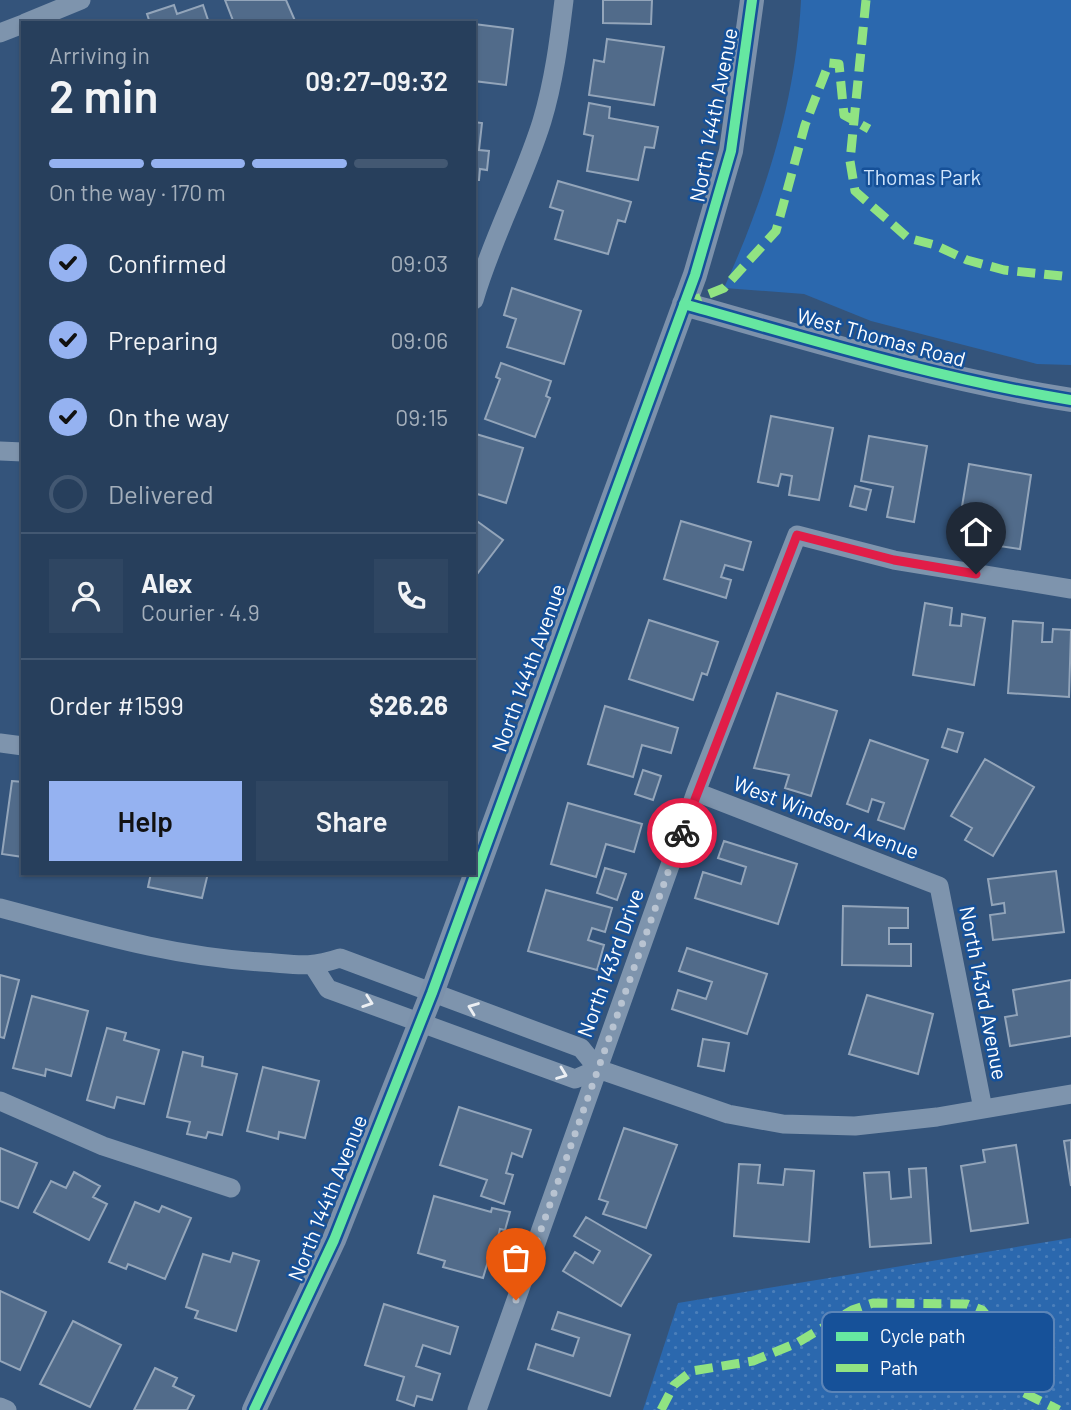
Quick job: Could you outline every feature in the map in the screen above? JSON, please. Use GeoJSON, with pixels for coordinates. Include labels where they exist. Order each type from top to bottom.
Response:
{"type":"FeatureCollection","features":[{"type":"Feature","properties":{"kind":"main road","name":"North 144th Avenue"},"geometry":{"type":"LineString","coordinates":[[476,873],[714,216],[730,151],[752,0]]}},
{"type":"Feature","properties":{"kind":"main road","name":"West Thomas Road"},"geometry":{"type":"LineString","coordinates":[[684,304],[897,365],[998,389],[1071,400]]}},
{"type":"Feature","properties":{"kind":"main road","name":"North 144th Avenue"},"geometry":{"type":"LineString","coordinates":[[254,1410],[334,1240],[432,993],[475,875]]}},
{"type":"Feature","properties":{"kind":"street"},"geometry":{"type":"LineString","coordinates":[[29,21],[81,0]]}},
{"type":"Feature","properties":{"kind":"street"},"geometry":{"type":"LineString","coordinates":[[476,286],[480,258],[542,122],[557,61],[564,0]]}},
{"type":"Feature","properties":{"kind":"street"},"geometry":{"type":"LineString","coordinates":[[0,33],[21,24]]}},
{"type":"Feature","properties":{"kind":"street"},"geometry":{"type":"LineString","coordinates":[[0,451],[21,453]]}},
{"type":"Feature","properties":{"kind":"street","name":"North 143rd Drive"},"geometry":{"type":"LineString","coordinates":[[477,1410],[696,792],[797,535],[894,560],[1071,589]]}},
{"type":"Feature","properties":{"kind":"street"},"geometry":{"type":"LineString","coordinates":[[0,743],[21,746]]}},
{"type":"Feature","properties":{"kind":"street","name":"West Windsor Avenue"},"geometry":{"type":"LineString","coordinates":[[696,792],[939,886]]}},
{"type":"Feature","properties":{"kind":"street","name":"North 143rd Avenue"},"geometry":{"type":"LineString","coordinates":[[939,886],[983,1109]]}},
{"type":"Feature","properties":{"kind":"street"},"geometry":{"type":"LineString","coordinates":[[0,908],[145,947],[208,958],[314,967],[340,958],[581,1048],[598,1069],[728,1114],[783,1124],[855,1126],[1071,1094]]}},
{"type":"Feature","properties":{"kind":"street"},"geometry":{"type":"LineString","coordinates":[[314,967],[328,989],[575,1079],[598,1069]]}},
{"type":"Feature","properties":{"kind":"street"},"geometry":{"type":"LineString","coordinates":[[526,1060],[537,1032]]}},
{"type":"Feature","properties":{"kind":"street"},"geometry":{"type":"LineString","coordinates":[[0,1101],[103,1146],[231,1188]]}},
{"type":"Feature","properties":{"kind":"street"},"geometry":{"type":"LineString","coordinates":[[0,1407],[6,1410]]}},
{"type":"Feature","properties":{"kind":"green space","name":"Thomas Park"},"geometry":{"type":"Polygon","coordinates":[[[801,0],[1071,0],[1071,365],[1037,364],[871,321],[804,294],[724,288],[753,219],[776,148],[793,75],[801,0]]]}},
{"type":"Feature","properties":{"kind":"green space"},"geometry":{"type":"Polygon","coordinates":[[[1071,1238],[1071,1410],[643,1410],[678,1303],[1071,1238]]]}},
{"type":"Feature","properties":{"kind":"building"},"geometry":{"type":"Polygon","coordinates":[[[225,0],[286,0],[295,21],[233,21],[225,0]]]}},
{"type":"Feature","properties":{"kind":"building"},"geometry":{"type":"Polygon","coordinates":[[[603,0],[652,0],[651,24],[603,23],[603,0]]]}},
{"type":"Feature","properties":{"kind":"building"},"geometry":{"type":"Polygon","coordinates":[[[174,5],[177,14],[203,5],[208,21],[149,21],[147,14],[174,5]]]}},
{"type":"Feature","properties":{"kind":"building"},"geometry":{"type":"Polygon","coordinates":[[[476,24],[513,29],[506,85],[476,81],[476,24]]]}},
{"type":"Feature","properties":{"kind":"building"},"geometry":{"type":"Polygon","coordinates":[[[607,39],[664,47],[654,105],[589,95],[594,60],[604,62],[607,39]]]}},
{"type":"Feature","properties":{"kind":"building"},"geometry":{"type":"Polygon","coordinates":[[[589,103],[610,107],[609,118],[658,127],[654,148],[645,147],[638,180],[587,171],[593,136],[584,134],[589,103]]]}},
{"type":"Feature","properties":{"kind":"building"},"geometry":{"type":"Polygon","coordinates":[[[476,122],[482,123],[479,150],[489,151],[487,170],[480,169],[479,180],[476,180],[476,122]]]}},
{"type":"Feature","properties":{"kind":"building"},"geometry":{"type":"Polygon","coordinates":[[[558,181],[631,202],[625,222],[618,220],[608,254],[555,239],[563,211],[550,207],[558,181]]]}},
{"type":"Feature","properties":{"kind":"building"},"geometry":{"type":"Polygon","coordinates":[[[512,288],[581,311],[564,364],[507,347],[516,319],[504,315],[512,288]]]}},
{"type":"Feature","properties":{"kind":"building"},"geometry":{"type":"Polygon","coordinates":[[[501,363],[551,381],[546,396],[550,398],[535,437],[485,419],[500,379],[496,377],[501,363]]]}},
{"type":"Feature","properties":{"kind":"building"},"geometry":{"type":"Polygon","coordinates":[[[771,416],[833,428],[819,500],[789,495],[792,476],[781,474],[778,486],[758,482],[771,416]]]}},
{"type":"Feature","properties":{"kind":"building"},"geometry":{"type":"Polygon","coordinates":[[[476,434],[523,448],[506,503],[476,494],[476,434]]]}},
{"type":"Feature","properties":{"kind":"building"},"geometry":{"type":"Polygon","coordinates":[[[869,436],[927,446],[914,522],[887,517],[893,487],[861,481],[869,436]]]}},
{"type":"Feature","properties":{"kind":"building"},"geometry":{"type":"Polygon","coordinates":[[[969,464],[1031,475],[1020,549],[992,545],[996,525],[985,523],[982,538],[958,531],[969,464]]]}},
{"type":"Feature","properties":{"kind":"building"},"geometry":{"type":"Polygon","coordinates":[[[855,486],[871,490],[866,510],[850,506],[855,486]]]}},
{"type":"Feature","properties":{"kind":"building"},"geometry":{"type":"Polygon","coordinates":[[[476,520],[503,540],[476,575],[476,520]]]}},
{"type":"Feature","properties":{"kind":"building"},"geometry":{"type":"Polygon","coordinates":[[[681,521],[751,542],[743,570],[725,565],[721,577],[731,580],[726,598],[664,579],[681,521]]]}},
{"type":"Feature","properties":{"kind":"building"},"geometry":{"type":"Polygon","coordinates":[[[925,603],[952,608],[950,625],[961,626],[962,614],[985,618],[974,685],[913,675],[925,603]]]}},
{"type":"Feature","properties":{"kind":"building"},"geometry":{"type":"Polygon","coordinates":[[[649,620],[718,642],[707,675],[702,673],[693,700],[629,679],[649,620]]]}},
{"type":"Feature","properties":{"kind":"building"},"geometry":{"type":"Polygon","coordinates":[[[1013,621],[1043,623],[1042,642],[1052,642],[1053,629],[1071,630],[1069,697],[1008,693],[1013,621]]]}},
{"type":"Feature","properties":{"kind":"building"},"geometry":{"type":"Polygon","coordinates":[[[777,693],[837,711],[811,796],[785,788],[789,775],[754,768],[777,693]]]}},
{"type":"Feature","properties":{"kind":"building"},"geometry":{"type":"Polygon","coordinates":[[[605,706],[678,728],[671,753],[642,745],[633,777],[588,764],[605,706]]]}},
{"type":"Feature","properties":{"kind":"building"},"geometry":{"type":"Polygon","coordinates":[[[948,729],[963,733],[957,752],[942,747],[948,729]]]}},
{"type":"Feature","properties":{"kind":"building"},"geometry":{"type":"Polygon","coordinates":[[[870,740],[928,760],[904,829],[878,820],[884,803],[872,799],[868,812],[847,804],[870,740]]]}},
{"type":"Feature","properties":{"kind":"building"},"geometry":{"type":"Polygon","coordinates":[[[985,759],[1034,787],[993,856],[965,840],[972,828],[951,816],[985,759]]]}},
{"type":"Feature","properties":{"kind":"building"},"geometry":{"type":"Polygon","coordinates":[[[643,770],[661,776],[653,800],[635,794],[643,770]]]}},
{"type":"Feature","properties":{"kind":"building"},"geometry":{"type":"Polygon","coordinates":[[[12,781],[21,782],[21,857],[2,854],[12,781]]]}},
{"type":"Feature","properties":{"kind":"building"},"geometry":{"type":"Polygon","coordinates":[[[568,803],[642,824],[634,852],[606,844],[596,877],[551,864],[568,803]]]}},
{"type":"Feature","properties":{"kind":"building"},"geometry":{"type":"Polygon","coordinates":[[[724,841],[797,864],[778,924],[695,898],[703,872],[741,884],[746,867],[718,858],[724,841]]]}},
{"type":"Feature","properties":{"kind":"building"},"geometry":{"type":"Polygon","coordinates":[[[605,868],[626,874],[617,900],[597,893],[605,868]]]}},
{"type":"Feature","properties":{"kind":"building"},"geometry":{"type":"Polygon","coordinates":[[[1056,871],[1064,932],[993,940],[990,915],[1005,913],[1004,903],[992,905],[988,879],[1056,871]]]}},
{"type":"Feature","properties":{"kind":"building"},"geometry":{"type":"Polygon","coordinates":[[[151,875],[208,875],[202,898],[148,887],[151,875]]]}},
{"type":"Feature","properties":{"kind":"building"},"geometry":{"type":"Polygon","coordinates":[[[546,890],[612,908],[605,932],[592,928],[588,940],[604,945],[597,970],[528,951],[546,890]]]}},
{"type":"Feature","properties":{"kind":"building"},"geometry":{"type":"Polygon","coordinates":[[[843,906],[908,908],[908,928],[889,928],[889,944],[911,944],[911,966],[842,965],[843,906]]]}},
{"type":"Feature","properties":{"kind":"building"},"geometry":{"type":"Polygon","coordinates":[[[687,948],[767,974],[747,1034],[672,1009],[678,990],[706,999],[712,982],[679,971],[687,948]]]}},
{"type":"Feature","properties":{"kind":"building"},"geometry":{"type":"Polygon","coordinates":[[[0,975],[19,980],[4,1038],[0,1037],[0,975]]]}},
{"type":"Feature","properties":{"kind":"building"},"geometry":{"type":"Polygon","coordinates":[[[1071,980],[1071,1036],[1010,1046],[1005,1017],[1017,1015],[1013,990],[1071,980]]]}},
{"type":"Feature","properties":{"kind":"building"},"geometry":{"type":"Polygon","coordinates":[[[867,995],[933,1014],[918,1074],[849,1054],[867,995]]]}},
{"type":"Feature","properties":{"kind":"building"},"geometry":{"type":"Polygon","coordinates":[[[32,996],[88,1011],[71,1076],[46,1069],[45,1076],[13,1068],[32,996]]]}},
{"type":"Feature","properties":{"kind":"building"},"geometry":{"type":"Polygon","coordinates":[[[107,1028],[126,1033],[124,1040],[159,1050],[144,1104],[117,1097],[114,1108],[87,1100],[107,1028]]]}},
{"type":"Feature","properties":{"kind":"building"},"geometry":{"type":"Polygon","coordinates":[[[703,1039],[729,1043],[724,1071],[698,1066],[703,1039]]]}},
{"type":"Feature","properties":{"kind":"building"},"geometry":{"type":"Polygon","coordinates":[[[183,1052],[203,1057],[202,1066],[237,1074],[222,1135],[208,1132],[206,1138],[187,1134],[190,1122],[167,1117],[183,1052]]]}},
{"type":"Feature","properties":{"kind":"building"},"geometry":{"type":"Polygon","coordinates":[[[263,1067],[319,1081],[305,1138],[279,1132],[278,1139],[247,1131],[263,1067]]]}},
{"type":"Feature","properties":{"kind":"building"},"geometry":{"type":"Polygon","coordinates":[[[459,1107],[531,1130],[522,1157],[512,1153],[506,1173],[513,1175],[504,1204],[481,1196],[487,1180],[440,1165],[459,1107]]]}},
{"type":"Feature","properties":{"kind":"building"},"geometry":{"type":"Polygon","coordinates":[[[624,1128],[677,1145],[646,1228],[603,1214],[608,1202],[599,1199],[624,1128]]]}},
{"type":"Feature","properties":{"kind":"building"},"geometry":{"type":"Polygon","coordinates":[[[1071,1140],[1071,1186],[1064,1141],[1071,1140]]]}},
{"type":"Feature","properties":{"kind":"building"},"geometry":{"type":"Polygon","coordinates":[[[1016,1145],[1028,1223],[971,1231],[961,1166],[985,1162],[983,1150],[1016,1145]]]}},
{"type":"Feature","properties":{"kind":"building"},"geometry":{"type":"Polygon","coordinates":[[[0,1148],[37,1163],[18,1208],[0,1201],[0,1148]]]}},
{"type":"Feature","properties":{"kind":"building"},"geometry":{"type":"Polygon","coordinates":[[[739,1164],[760,1165],[758,1183],[783,1185],[785,1169],[814,1171],[809,1242],[734,1236],[739,1164]]]}},
{"type":"Feature","properties":{"kind":"building"},"geometry":{"type":"Polygon","coordinates":[[[926,1168],[931,1243],[870,1247],[864,1173],[889,1172],[891,1199],[911,1197],[909,1169],[926,1168]]]}},
{"type":"Feature","properties":{"kind":"building"},"geometry":{"type":"Polygon","coordinates":[[[74,1172],[100,1186],[93,1197],[107,1204],[89,1240],[34,1212],[51,1181],[66,1188],[74,1172]]]}},
{"type":"Feature","properties":{"kind":"building"},"geometry":{"type":"Polygon","coordinates":[[[434,1196],[491,1212],[492,1208],[510,1212],[505,1230],[500,1229],[495,1249],[492,1248],[483,1278],[443,1267],[445,1261],[418,1253],[434,1196]]]}},
{"type":"Feature","properties":{"kind":"building"},"geometry":{"type":"Polygon","coordinates":[[[135,1202],[159,1212],[162,1206],[191,1218],[165,1279],[128,1264],[126,1269],[109,1262],[135,1202]]]}},
{"type":"Feature","properties":{"kind":"building"},"geometry":{"type":"Polygon","coordinates":[[[586,1217],[651,1255],[621,1306],[563,1271],[575,1252],[593,1263],[600,1251],[574,1236],[586,1217]]]}},
{"type":"Feature","properties":{"kind":"building"},"geometry":{"type":"Polygon","coordinates":[[[233,1253],[259,1261],[236,1331],[195,1318],[198,1311],[186,1307],[203,1254],[230,1262],[233,1253]]]}},
{"type":"Feature","properties":{"kind":"building"},"geometry":{"type":"Polygon","coordinates":[[[0,1291],[46,1312],[20,1370],[0,1361],[0,1291]]]}},
{"type":"Feature","properties":{"kind":"building"},"geometry":{"type":"Polygon","coordinates":[[[384,1304],[458,1327],[450,1354],[423,1345],[416,1366],[440,1374],[432,1400],[417,1396],[414,1406],[397,1400],[404,1377],[365,1365],[384,1304]]]}},
{"type":"Feature","properties":{"kind":"building"},"geometry":{"type":"Polygon","coordinates":[[[558,1312],[630,1335],[610,1396],[528,1369],[536,1344],[573,1356],[579,1338],[552,1329],[558,1312]]]}},
{"type":"Feature","properties":{"kind":"building"},"geometry":{"type":"Polygon","coordinates":[[[73,1321],[121,1345],[90,1407],[40,1384],[73,1321]]]}},
{"type":"Feature","properties":{"kind":"building"},"geometry":{"type":"Polygon","coordinates":[[[155,1368],[177,1378],[173,1386],[194,1396],[187,1410],[134,1410],[155,1368]]]}},
{"type":"Feature","properties":{"kind":"marked path"},"geometry":{"type":"LineString","coordinates":[[866,0],[850,161],[855,191],[908,238],[935,245],[967,260],[1004,270],[1071,277]]}},
{"type":"Feature","properties":{"kind":"marked path"},"geometry":{"type":"LineString","coordinates":[[684,304],[724,288],[776,231],[805,125],[829,63],[839,64],[844,115],[869,129]]}},
{"type":"Feature","properties":{"kind":"marked path"},"geometry":{"type":"LineString","coordinates":[[849,1312],[873,1303],[967,1304],[984,1312]]}},
{"type":"Feature","properties":{"kind":"marked path"},"geometry":{"type":"LineString","coordinates":[[661,1410],[674,1385],[692,1371],[753,1361],[797,1343],[822,1328]]}},
{"type":"Feature","properties":{"kind":"marked path"},"geometry":{"type":"LineString","coordinates":[[1022,1392],[1059,1410]]}},
{"type":"Feature","properties":{"kind":"cycle path"},"geometry":{"type":"LineString","coordinates":[[476,873],[695,275],[731,151],[752,0]]}},
{"type":"Feature","properties":{"kind":"cycle path"},"geometry":{"type":"LineString","coordinates":[[684,304],[924,370],[1071,400]]}},
{"type":"Feature","properties":{"kind":"cycle path"},"geometry":{"type":"LineString","coordinates":[[254,1410],[334,1240],[432,993],[475,875]]}},
{"type":"Feature","properties":{"kind":"way so far"},"geometry":{"type":"LineString","coordinates":[[516,1300],[682,833]]}},
{"type":"Feature","properties":{"kind":"route"},"geometry":{"type":"LineString","coordinates":[[682,833],[797,535],[894,560],[976,574]]}}]}
